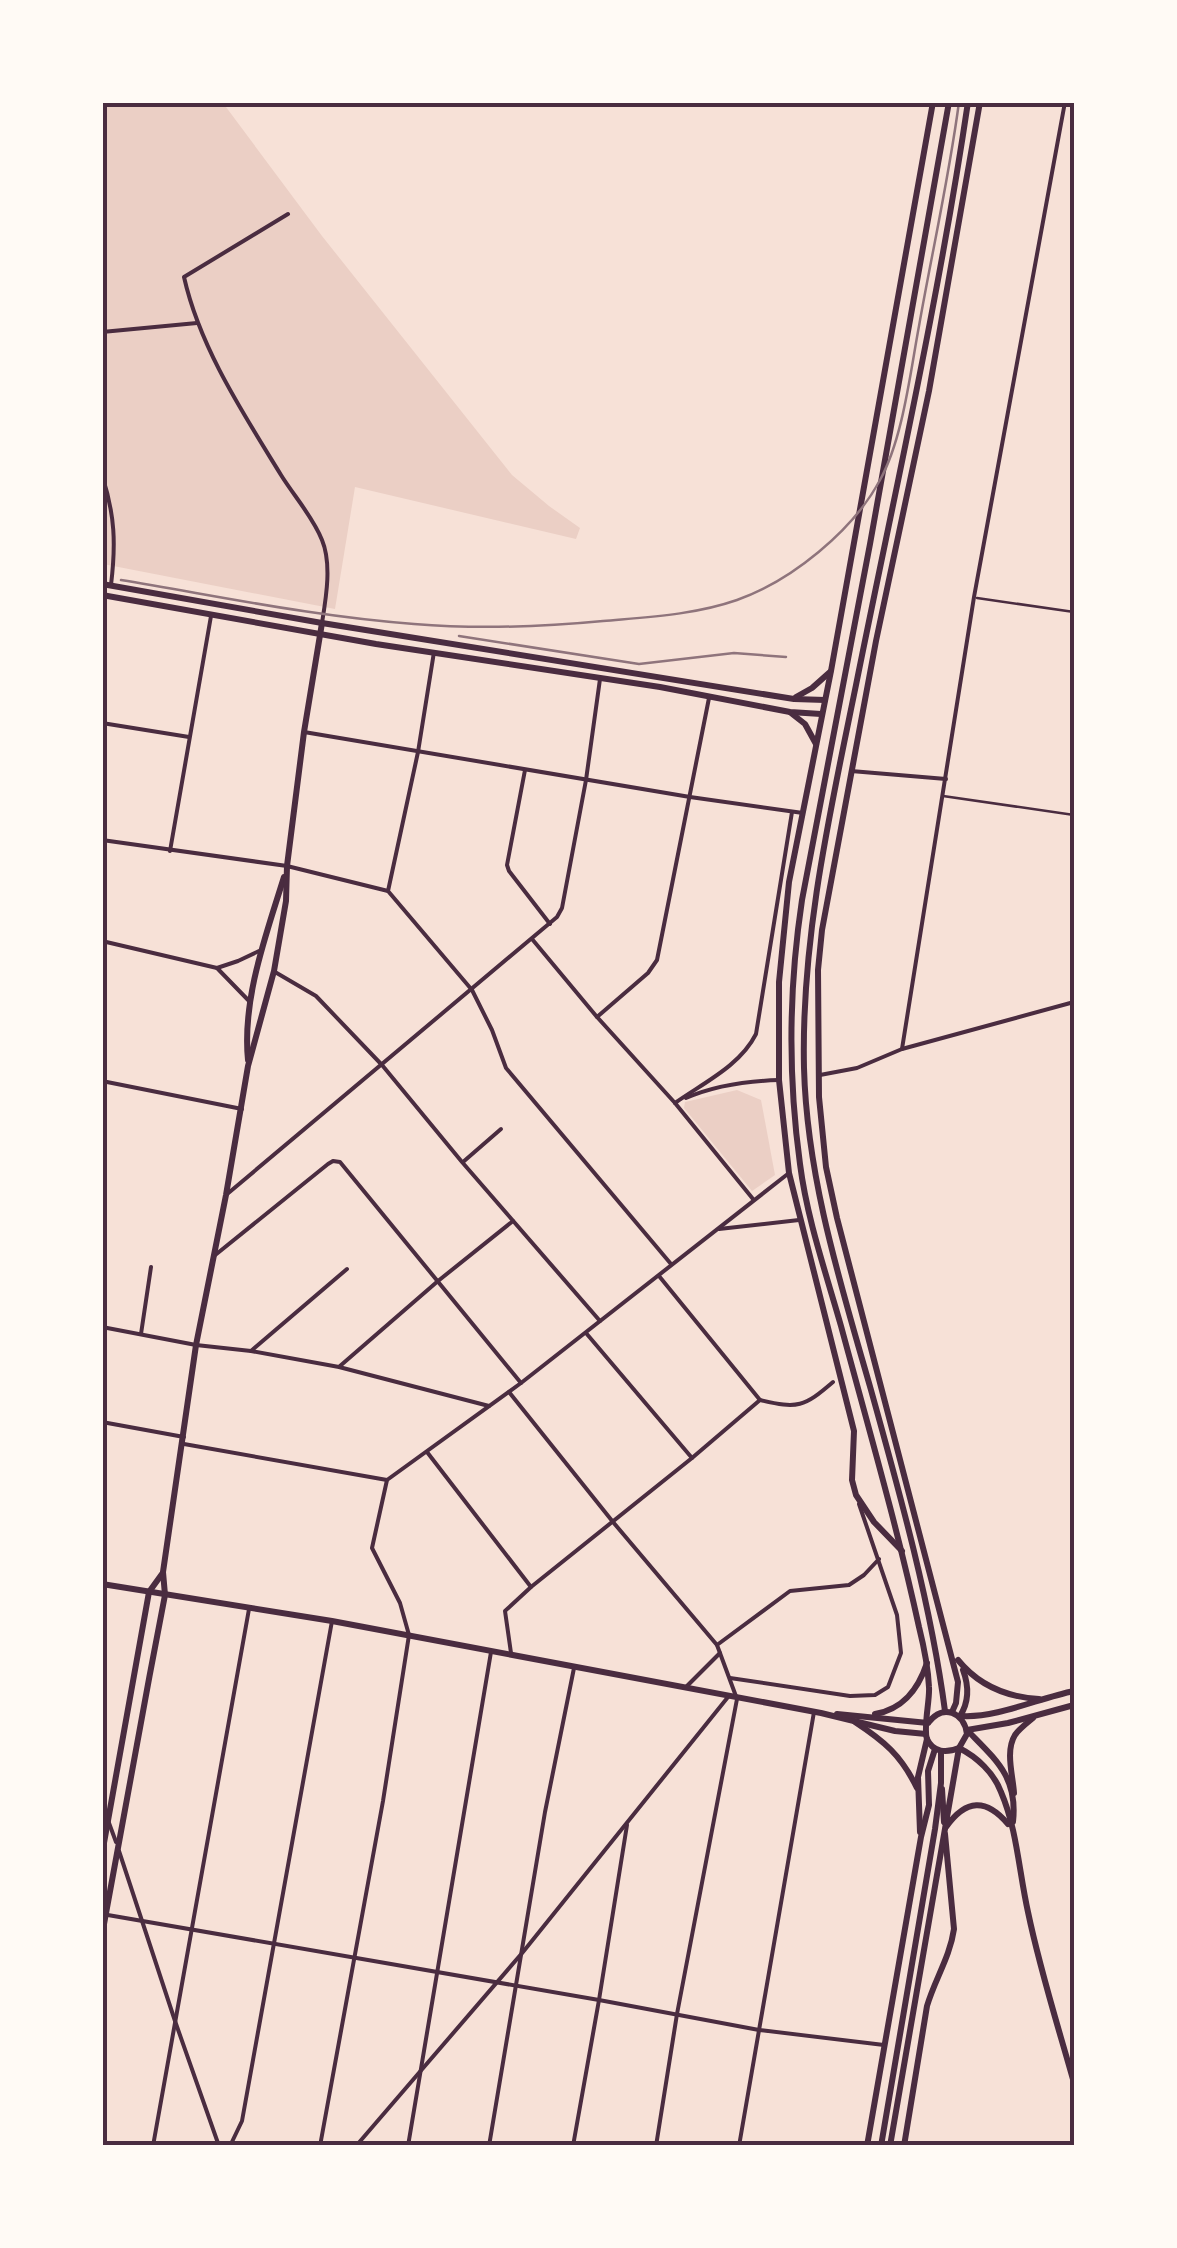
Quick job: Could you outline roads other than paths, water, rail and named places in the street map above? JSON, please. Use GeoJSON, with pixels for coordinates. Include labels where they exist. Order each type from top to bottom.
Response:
{"type":"FeatureCollection","features":[{"type":"Feature","properties":{"kind":"main road"},"geometry":{"type":"LineString","coordinates":[[902,1552],[874,1522],[856,1494],[851,1467],[854,1431],[788,1173],[779,1080],[782,940],[789,882],[933,102]]}},
{"type":"Feature","properties":{"kind":"main road"},"geometry":{"type":"LineString","coordinates":[[921,1837],[918,1777],[927,1737],[927,1662],[902,1552],[804,1190],[793,1098],[792,1012],[802,900],[949,102]]}},
{"type":"Feature","properties":{"kind":"main road"},"geometry":{"type":"LineString","coordinates":[[948,1712],[933,1632],[814,1171],[804,1072],[812,920],[838,772],[902,468],[968,102]]}},
{"type":"Feature","properties":{"kind":"main road"},"geometry":{"type":"LineString","coordinates":[[948,1712],[956,1703],[958,1682],[834,1206],[822,1134],[818,1076],[818,970],[851,772],[929,391],[980,102]]}},
{"type":"Feature","properties":{"kind":"main road"},"geometry":{"type":"LineString","coordinates":[[107,584],[322,623],[775,696],[825,700]]}},
{"type":"Feature","properties":{"kind":"main road"},"geometry":{"type":"LineString","coordinates":[[102,595],[790,712],[822,714]]}},
{"type":"Feature","properties":{"kind":"main road"},"geometry":{"type":"LineString","coordinates":[[102,1935],[165,1595],[163,1572],[196,1345],[248,1066],[274,971],[286,901],[304,732],[322,623]]}},
{"type":"Feature","properties":{"kind":"main road"},"geometry":{"type":"LineString","coordinates":[[794,698],[831,671]]}},
{"type":"Feature","properties":{"kind":"main road"},"geometry":{"type":"LineString","coordinates":[[772,708],[775,696]]}},
{"type":"Feature","properties":{"kind":"main road"},"geometry":{"type":"LineString","coordinates":[[790,712],[805,724],[816,744]]}},
{"type":"Feature","properties":{"kind":"main road"},"geometry":{"type":"LineString","coordinates":[[248,1066],[251,1004],[262,949],[287,866]]}},
{"type":"Feature","properties":{"kind":"main road"},"geometry":{"type":"LineString","coordinates":[[102,1854],[149,1592],[163,1572]]}},
{"type":"Feature","properties":{"kind":"main road"},"geometry":{"type":"LineString","coordinates":[[102,1584],[332,1620],[817,1712],[927,1737],[938,1750],[954,1929],[949,1954],[932,1988],[904,2146]]}},
{"type":"Feature","properties":{"kind":"main road"},"geometry":{"type":"LineString","coordinates":[[948,1638],[968,1691],[960,1716]]}},
{"type":"Feature","properties":{"kind":"main road"},"geometry":{"type":"LineString","coordinates":[[958,1660],[971,1675],[991,1688],[1040,1700]]}},
{"type":"Feature","properties":{"kind":"main road"},"geometry":{"type":"LineString","coordinates":[[862,1715],[887,1711],[905,1700],[919,1683],[927,1662]]}},
{"type":"Feature","properties":{"kind":"main road"},"geometry":{"type":"LineString","coordinates":[[928,1722],[935,1714],[948,1712],[970,1717],[1074,1691]]}},
{"type":"Feature","properties":{"kind":"main road"},"geometry":{"type":"LineString","coordinates":[[967,1730],[1074,1705]]}},
{"type":"Feature","properties":{"kind":"main road"},"geometry":{"type":"LineString","coordinates":[[817,1712],[928,1722]]}},
{"type":"Feature","properties":{"kind":"main road"},"geometry":{"type":"LineString","coordinates":[[1012,1828],[1010,1750],[1015,1736],[1037,1714]]}},
{"type":"Feature","properties":{"kind":"main road"},"geometry":{"type":"LineString","coordinates":[[960,1716],[967,1730],[1001,1768],[1014,1793]]}},
{"type":"Feature","properties":{"kind":"main road"},"geometry":{"type":"LineString","coordinates":[[854,1721],[895,1752],[918,1790]]}},
{"type":"Feature","properties":{"kind":"main road"},"geometry":{"type":"LineString","coordinates":[[890,2146],[959,1748],[967,1730]]}},
{"type":"Feature","properties":{"kind":"main road"},"geometry":{"type":"LineString","coordinates":[[938,1750],[951,1752],[959,1748]]}},
{"type":"Feature","properties":{"kind":"main road"},"geometry":{"type":"LineString","coordinates":[[959,1748],[981,1763],[1002,1792],[1028,1914],[1074,2083]]}},
{"type":"Feature","properties":{"kind":"main road"},"geometry":{"type":"LineString","coordinates":[[866,2146],[928,1815],[927,1776],[938,1750]]}},
{"type":"Feature","properties":{"kind":"main road"},"geometry":{"type":"LineString","coordinates":[[881,2146],[941,1783]]}},
{"type":"Feature","properties":{"kind":"main road"},"geometry":{"type":"LineString","coordinates":[[945,1829],[960,1810],[980,1804],[993,1809],[1012,1828]]}},
{"type":"Feature","properties":{"kind":"street"},"geometry":{"type":"LineString","coordinates":[[902,1048],[974,597],[1065,102]]}},
{"type":"Feature","properties":{"kind":"street"},"geometry":{"type":"LineString","coordinates":[[288,214],[184,277],[197,322],[247,417],[324,542],[327,586],[322,623]]}},
{"type":"Feature","properties":{"kind":"street"},"geometry":{"type":"LineString","coordinates":[[102,332],[197,322]]}},
{"type":"Feature","properties":{"kind":"street"},"geometry":{"type":"LineString","coordinates":[[102,475],[114,521],[114,557],[107,584]]}},
{"type":"Feature","properties":{"kind":"street"},"geometry":{"type":"LineString","coordinates":[[170,851],[212,616]]}},
{"type":"Feature","properties":{"kind":"street"},"geometry":{"type":"LineString","coordinates":[[388,891],[418,752],[434,652]]}},
{"type":"Feature","properties":{"kind":"street"},"geometry":{"type":"LineString","coordinates":[[226,1195],[550,924],[562,908],[600,678]]}},
{"type":"Feature","properties":{"kind":"street"},"geometry":{"type":"LineString","coordinates":[[597,1017],[648,973],[657,960],[710,696]]}},
{"type":"Feature","properties":{"kind":"street"},"geometry":{"type":"LineString","coordinates":[[102,723],[188,738]]}},
{"type":"Feature","properties":{"kind":"street"},"geometry":{"type":"LineString","coordinates":[[304,732],[803,814]]}},
{"type":"Feature","properties":{"kind":"street"},"geometry":{"type":"LineString","coordinates":[[526,768],[507,865],[550,924]]}},
{"type":"Feature","properties":{"kind":"street"},"geometry":{"type":"LineString","coordinates":[[851,772],[946,779]]}},
{"type":"Feature","properties":{"kind":"street"},"geometry":{"type":"LineString","coordinates":[[675,1103],[740,1058],[756,1034],[792,812]]}},
{"type":"Feature","properties":{"kind":"street"},"geometry":{"type":"LineString","coordinates":[[102,840],[287,866],[388,891],[472,990],[506,1068],[671,1264]]}},
{"type":"Feature","properties":{"kind":"street"},"geometry":{"type":"LineString","coordinates":[[532,939],[753,1199]]}},
{"type":"Feature","properties":{"kind":"street"},"geometry":{"type":"LineString","coordinates":[[102,942],[217,968],[251,1004]]}},
{"type":"Feature","properties":{"kind":"street"},"geometry":{"type":"LineString","coordinates":[[217,968],[262,949]]}},
{"type":"Feature","properties":{"kind":"street"},"geometry":{"type":"LineString","coordinates":[[274,971],[316,996],[382,1065],[600,1321]]}},
{"type":"Feature","properties":{"kind":"street"},"geometry":{"type":"LineString","coordinates":[[818,1076],[857,1068],[902,1048],[1074,1002]]}},
{"type":"Feature","properties":{"kind":"street"},"geometry":{"type":"LineString","coordinates":[[675,1103],[705,1089],[779,1080]]}},
{"type":"Feature","properties":{"kind":"street"},"geometry":{"type":"LineString","coordinates":[[102,1081],[242,1109]]}},
{"type":"Feature","properties":{"kind":"street"},"geometry":{"type":"LineString","coordinates":[[462,1162],[501,1129]]}},
{"type":"Feature","properties":{"kind":"street"},"geometry":{"type":"LineString","coordinates":[[214,1256],[334,1161],[340,1162],[521,1383]]}},
{"type":"Feature","properties":{"kind":"street"},"geometry":{"type":"LineString","coordinates":[[320,2146],[409,1635],[400,1603],[372,1548],[386,1480],[521,1383],[788,1173]]}},
{"type":"Feature","properties":{"kind":"street"},"geometry":{"type":"LineString","coordinates":[[715,1229],[799,1220]]}},
{"type":"Feature","properties":{"kind":"street"},"geometry":{"type":"LineString","coordinates":[[339,1368],[438,1281],[513,1222]]}},
{"type":"Feature","properties":{"kind":"street"},"geometry":{"type":"LineString","coordinates":[[140,1334],[151,1267]]}},
{"type":"Feature","properties":{"kind":"street"},"geometry":{"type":"LineString","coordinates":[[251,1352],[347,1269]]}},
{"type":"Feature","properties":{"kind":"street"},"geometry":{"type":"LineString","coordinates":[[658,1275],[760,1400],[797,1405],[811,1401],[833,1382]]}},
{"type":"Feature","properties":{"kind":"street"},"geometry":{"type":"LineString","coordinates":[[102,1327],[339,1368],[489,1406]]}},
{"type":"Feature","properties":{"kind":"street"},"geometry":{"type":"LineString","coordinates":[[586,1333],[692,1458]]}},
{"type":"Feature","properties":{"kind":"street"},"geometry":{"type":"LineString","coordinates":[[509,1392],[717,1646],[737,1699],[656,2146]]}},
{"type":"Feature","properties":{"kind":"street"},"geometry":{"type":"LineString","coordinates":[[512,1655],[505,1612],[531,1586],[760,1400]]}},
{"type":"Feature","properties":{"kind":"street"},"geometry":{"type":"LineString","coordinates":[[102,1422],[386,1480]]}},
{"type":"Feature","properties":{"kind":"street"},"geometry":{"type":"LineString","coordinates":[[426,1450],[531,1586]]}},
{"type":"Feature","properties":{"kind":"street"},"geometry":{"type":"LineString","coordinates":[[730,1678],[850,1696],[876,1695],[892,1680],[901,1653],[897,1614],[856,1494]]}},
{"type":"Feature","properties":{"kind":"street"},"geometry":{"type":"LineString","coordinates":[[717,1646],[790,1591],[849,1585],[880,1559]]}},
{"type":"Feature","properties":{"kind":"street"},"geometry":{"type":"LineString","coordinates":[[153,2146],[250,1608]]}},
{"type":"Feature","properties":{"kind":"street"},"geometry":{"type":"LineString","coordinates":[[230,2146],[242,2122],[332,1620]]}},
{"type":"Feature","properties":{"kind":"street"},"geometry":{"type":"LineString","coordinates":[[408,2146],[491,1651]]}},
{"type":"Feature","properties":{"kind":"street"},"geometry":{"type":"LineString","coordinates":[[685,1688],[720,1653]]}},
{"type":"Feature","properties":{"kind":"street"},"geometry":{"type":"LineString","coordinates":[[489,2146],[575,1666]]}},
{"type":"Feature","properties":{"kind":"street"},"geometry":{"type":"LineString","coordinates":[[356,2146],[524,1952],[728,1697]]}},
{"type":"Feature","properties":{"kind":"street"},"geometry":{"type":"LineString","coordinates":[[739,2146],[817,1712]]}},
{"type":"Feature","properties":{"kind":"street"},"geometry":{"type":"LineString","coordinates":[[102,1804],[218,2146]]}},
{"type":"Feature","properties":{"kind":"street"},"geometry":{"type":"LineString","coordinates":[[573,2146],[627,1822]]}},
{"type":"Feature","properties":{"kind":"street"},"geometry":{"type":"LineString","coordinates":[[104,1914],[759,2030],[884,2045]]}},
{"type":"Feature","properties":{"kind":"lane"},"geometry":{"type":"LineString","coordinates":[[974,597],[1074,612]]}},
{"type":"Feature","properties":{"kind":"lane"},"geometry":{"type":"LineString","coordinates":[[942,796],[1074,815]]}},
{"type":"Feature","properties":{"kind":"railway"},"geometry":{"type":"LineString","coordinates":[[121,580],[341,616],[485,627],[580,623],[688,612],[737,600],[778,580],[819,552],[854,518],[880,480],[895,445],[959,102]]}},
{"type":"Feature","properties":{"kind":"railway"},"geometry":{"type":"LineString","coordinates":[[459,636],[639,664],[734,653],[786,657]]}}]}
